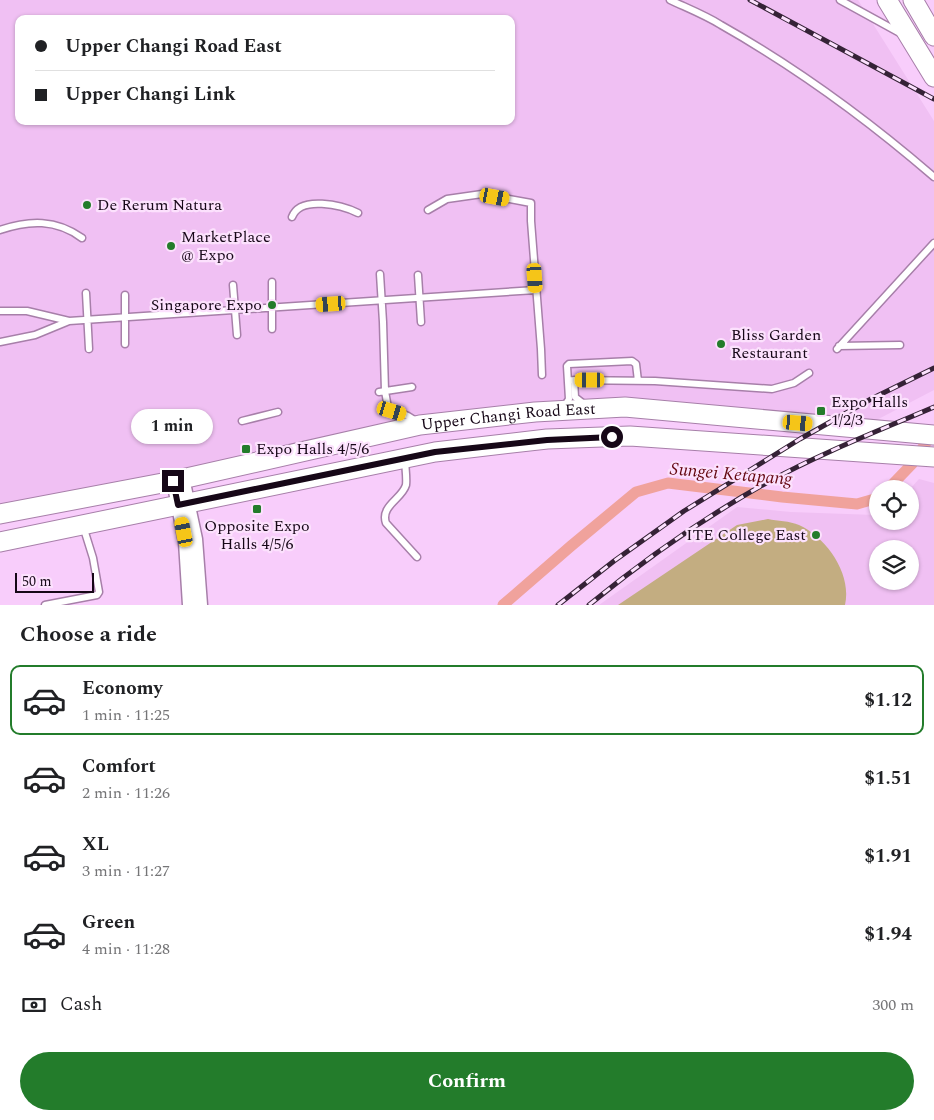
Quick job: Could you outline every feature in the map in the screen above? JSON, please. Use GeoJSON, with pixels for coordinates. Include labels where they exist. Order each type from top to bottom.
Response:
{"type":"FeatureCollection","features":[{"type":"Feature","properties":{"kind":"main road"},"geometry":{"type":"LineString","coordinates":[[887,0],[934,77]]}},
{"type":"Feature","properties":{"kind":"main road"},"geometry":{"type":"LineString","coordinates":[[912,0],[934,36]]}},
{"type":"Feature","properties":{"kind":"main road","name":"Upper Changi Road East"},"geometry":{"type":"LineString","coordinates":[[0,514],[178,480],[421,424],[535,412],[624,407],[934,434]]}},
{"type":"Feature","properties":{"kind":"main road","name":"Upper Changi Road East"},"geometry":{"type":"LineString","coordinates":[[0,542],[435,452],[547,440],[630,436],[934,458]]}},
{"type":"Feature","properties":{"kind":"street"},"geometry":{"type":"LineString","coordinates":[[178,480],[196,539],[201,605]]}},
{"type":"Feature","properties":{"kind":"street"},"geometry":{"type":"LineString","coordinates":[[184,504],[189,605]]}},
{"type":"Feature","properties":{"kind":"lane"},"geometry":{"type":"LineString","coordinates":[[670,0],[720,24],[786,64],[887,137],[934,177]]}},
{"type":"Feature","properties":{"kind":"lane"},"geometry":{"type":"LineString","coordinates":[[840,0],[912,40]]}},
{"type":"Feature","properties":{"kind":"lane"},"geometry":{"type":"LineString","coordinates":[[428,210],[447,199],[482,194],[531,203],[542,374]]}},
{"type":"Feature","properties":{"kind":"lane"},"geometry":{"type":"LineString","coordinates":[[502,205],[509,199]]}},
{"type":"Feature","properties":{"kind":"lane"},"geometry":{"type":"LineString","coordinates":[[292,217],[298,209],[310,204],[331,205],[358,213]]}},
{"type":"Feature","properties":{"kind":"lane"},"geometry":{"type":"LineString","coordinates":[[0,230],[20,224],[50,223],[72,231],[82,238]]}},
{"type":"Feature","properties":{"kind":"lane"},"geometry":{"type":"LineString","coordinates":[[900,345],[838,347],[934,243]]}},
{"type":"Feature","properties":{"kind":"lane"},"geometry":{"type":"LineString","coordinates":[[380,274],[383,322],[382,391],[388,408],[408,416],[421,424]]}},
{"type":"Feature","properties":{"kind":"lane"},"geometry":{"type":"LineString","coordinates":[[418,274],[421,322]]}},
{"type":"Feature","properties":{"kind":"lane"},"geometry":{"type":"LineString","coordinates":[[272,282],[272,329]]}},
{"type":"Feature","properties":{"kind":"lane"},"geometry":{"type":"LineString","coordinates":[[233,285],[237,335]]}},
{"type":"Feature","properties":{"kind":"lane"},"geometry":{"type":"LineString","coordinates":[[0,311],[27,310],[69,321],[536,290]]}},
{"type":"Feature","properties":{"kind":"lane"},"geometry":{"type":"LineString","coordinates":[[86,293],[88,349]]}},
{"type":"Feature","properties":{"kind":"lane"},"geometry":{"type":"LineString","coordinates":[[125,295],[125,344]]}},
{"type":"Feature","properties":{"kind":"lane"},"geometry":{"type":"LineString","coordinates":[[0,342],[35,335],[69,321]]}},
{"type":"Feature","properties":{"kind":"lane"},"geometry":{"type":"LineString","coordinates":[[590,409],[575,397],[567,366],[569,364],[632,362],[636,364],[638,381]]}},
{"type":"Feature","properties":{"kind":"lane"},"geometry":{"type":"LineString","coordinates":[[571,380],[638,381],[772,388],[794,383],[809,373]]}},
{"type":"Feature","properties":{"kind":"lane"},"geometry":{"type":"LineString","coordinates":[[562,410],[569,399],[571,380]]}},
{"type":"Feature","properties":{"kind":"lane"},"geometry":{"type":"LineString","coordinates":[[382,391],[412,387]]}},
{"type":"Feature","properties":{"kind":"lane"},"geometry":{"type":"LineString","coordinates":[[242,421],[278,412]]}},
{"type":"Feature","properties":{"kind":"lane"},"geometry":{"type":"LineString","coordinates":[[404,458],[406,486],[387,510],[384,519],[417,557]]}},
{"type":"Feature","properties":{"kind":"lane"},"geometry":{"type":"LineString","coordinates":[[45,605],[97,595],[99,592],[93,558],[83,524]]}},
{"type":"Feature","properties":{"kind":"shaded area","name":"Singapore Expo"},"geometry":{"type":"Polygon","coordinates":[[[0,0],[858,0],[934,121],[934,390],[867,425],[626,412],[485,422],[405,435],[0,521],[0,0]]]}},
{"type":"Feature","properties":{"kind":"shaded area","name":"ITE College East"},"geometry":{"type":"Polygon","coordinates":[[[919,479],[934,483],[934,605],[599,605],[737,507],[791,512],[869,515],[869,530],[919,530],[918,480],[919,479]]]}},
{"type":"Feature","properties":{"kind":"shaded area"},"geometry":{"type":"Polygon","coordinates":[[[768,519],[799,525],[809,531],[828,548],[841,569],[845,581],[845,605],[618,605],[737,525],[768,519]]]}},
{"type":"Feature","properties":{"kind":"waterway","name":"Sungei Ketapang"},"geometry":{"type":"LineString","coordinates":[[897,480],[912,464],[933,432]]}},
{"type":"Feature","properties":{"kind":"waterway","name":"Sungei Ketapang"},"geometry":{"type":"LineString","coordinates":[[503,605],[636,492],[668,483],[857,504],[869,501]]}},
{"type":"Feature","properties":{"kind":"railway"},"geometry":{"type":"LineString","coordinates":[[750,0],[934,99]]}},
{"type":"Feature","properties":{"kind":"railway"},"geometry":{"type":"LineString","coordinates":[[558,605],[614,561],[684,511],[800,439],[871,399],[934,368]]}},
{"type":"Feature","properties":{"kind":"railway"},"geometry":{"type":"LineString","coordinates":[[589,605],[676,539],[745,495],[808,461],[934,407]]}},
{"type":"Feature","properties":{"kind":"place","name":"De Rerum Natura"},"geometry":{"type":"Point","coordinates":[87,205]}},
{"type":"Feature","properties":{"kind":"place","name":"MarketPlace @ Expo"},"geometry":{"type":"Point","coordinates":[171,246]}},
{"type":"Feature","properties":{"kind":"place","name":"Singapore Expo"},"geometry":{"type":"Point","coordinates":[272,305]}},
{"type":"Feature","properties":{"kind":"place","name":"Bliss Garden Restaurant"},"geometry":{"type":"Point","coordinates":[721,344]}},
{"type":"Feature","properties":{"kind":"place","name":"Expo Halls 1/2/3"},"geometry":{"type":"Point","coordinates":[821,411]}},
{"type":"Feature","properties":{"kind":"place","name":"Expo Halls 4/5/6"},"geometry":{"type":"Point","coordinates":[246,449]}},
{"type":"Feature","properties":{"kind":"place","name":"Opposite Expo Halls 4/5/6"},"geometry":{"type":"Point","coordinates":[257,509]}},
{"type":"Feature","properties":{"kind":"place","name":"ITE College East"},"geometry":{"type":"Point","coordinates":[816,535]}},
{"type":"Feature","properties":{"kind":"route"},"geometry":{"type":"LineString","coordinates":[[173,481],[178,505],[435,452],[547,440],[612,437]]}}]}
